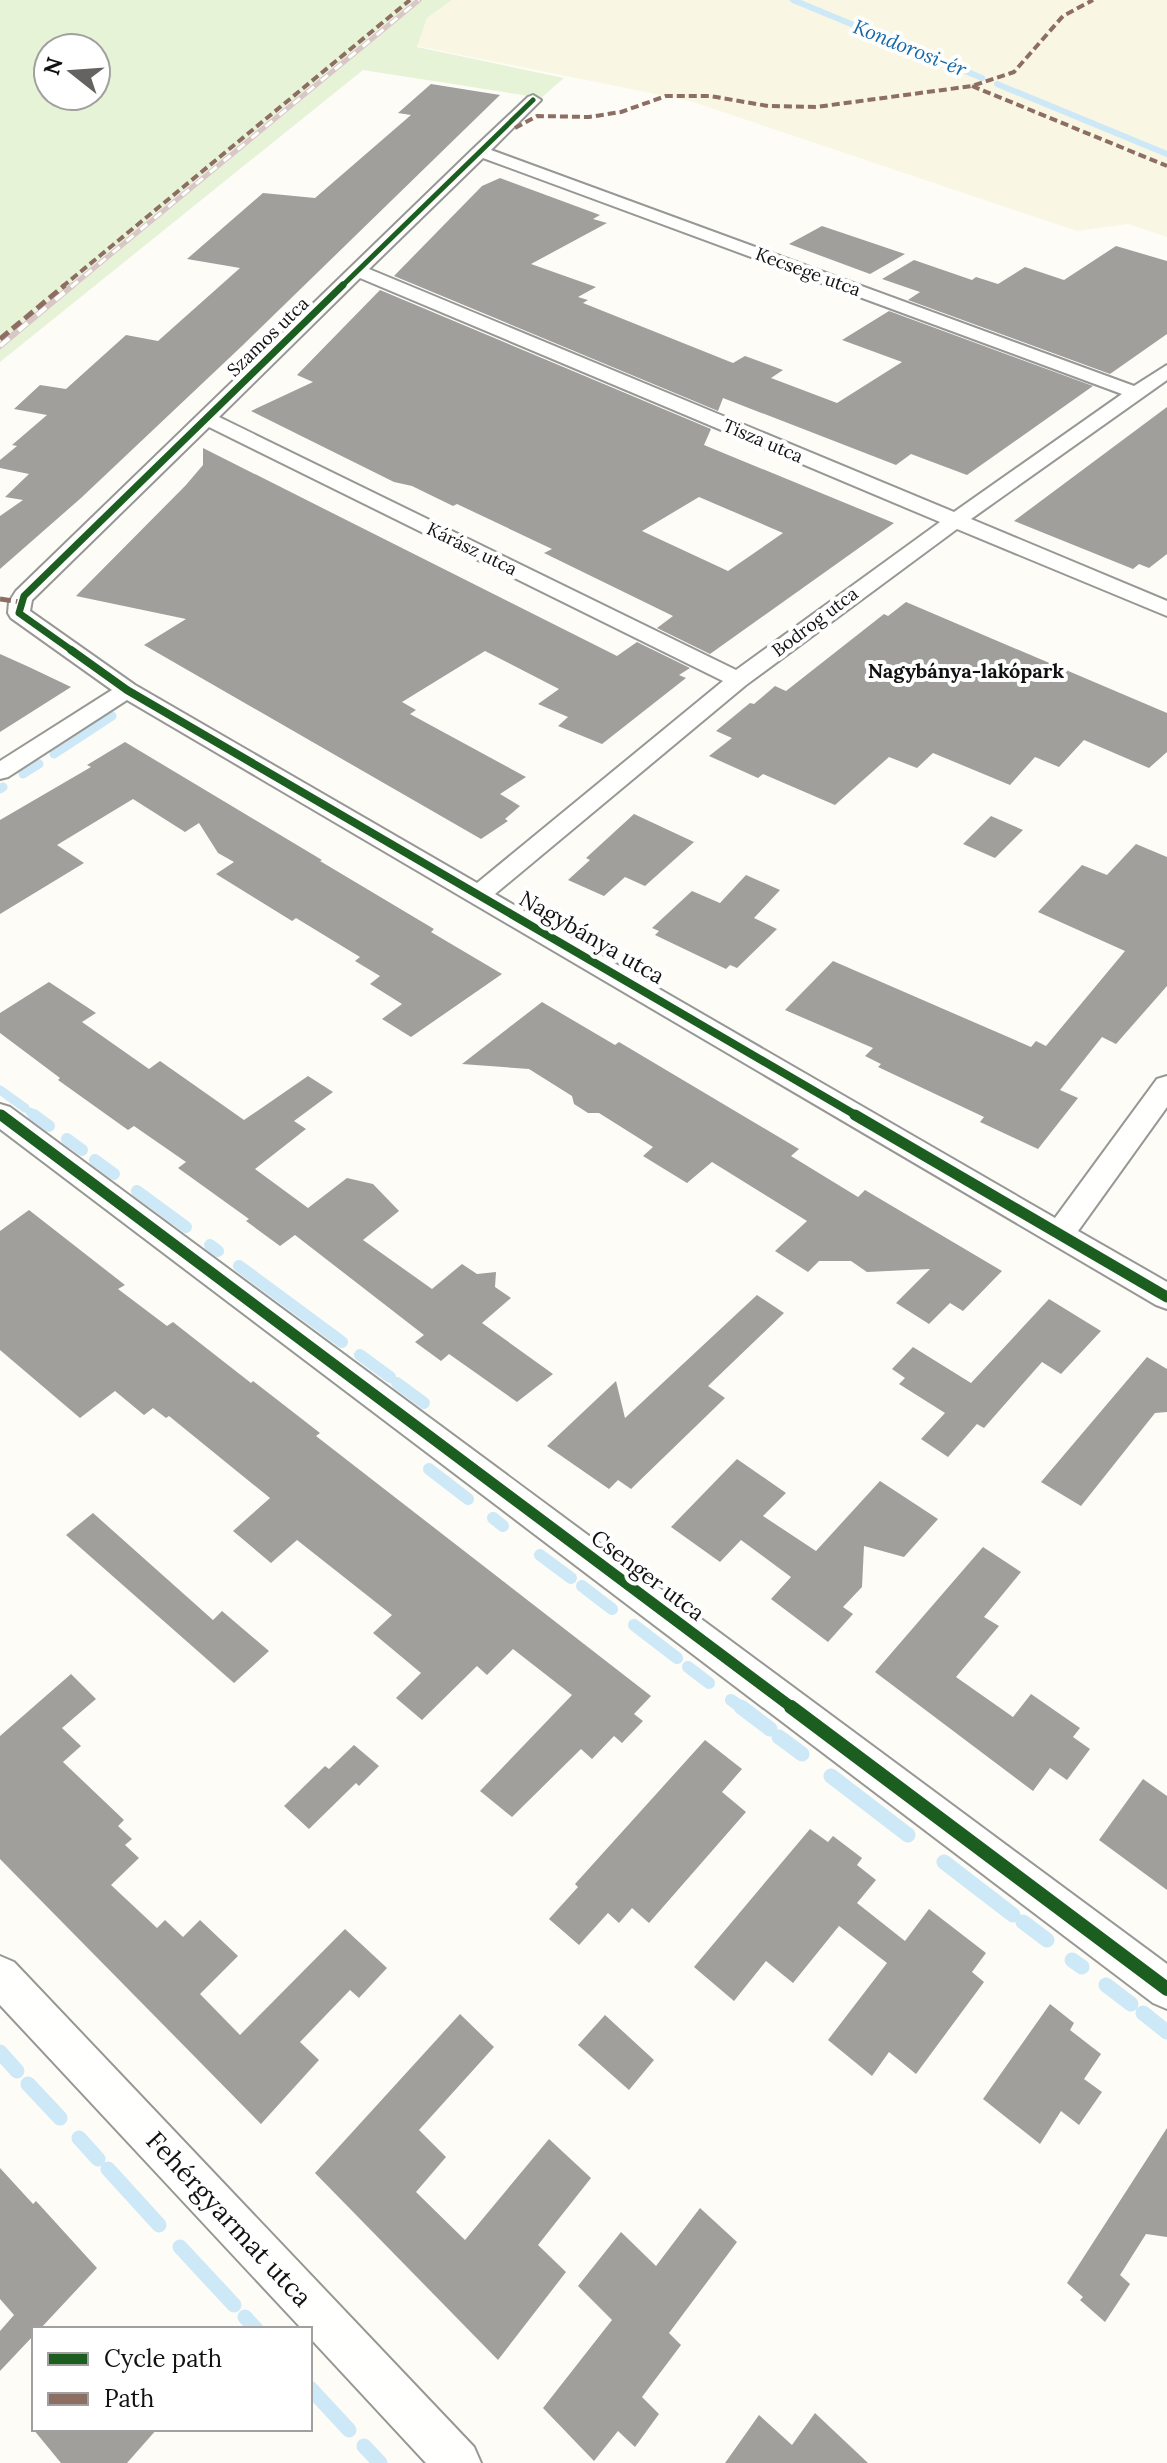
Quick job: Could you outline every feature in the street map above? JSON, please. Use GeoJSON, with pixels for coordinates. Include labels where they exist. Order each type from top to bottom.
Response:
{"type":"FeatureCollection","features":[{"type":"Feature","properties":{"kind":"street","name":"Szamos utca"},"geometry":{"type":"LineString","coordinates":[[24,596],[533,100]]}},
{"type":"Feature","properties":{"kind":"street","name":"Kecsege utca"},"geometry":{"type":"LineString","coordinates":[[480,151],[1136,393]]}},
{"type":"Feature","properties":{"kind":"street","name":"Tisza utca"},"geometry":{"type":"LineString","coordinates":[[359,271],[1167,609]]}},
{"type":"Feature","properties":{"kind":"street","name":"Bodrog utca"},"geometry":{"type":"LineString","coordinates":[[479,894],[738,680],[1167,371]]}},
{"type":"Feature","properties":{"kind":"street","name":"Kárász utca"},"geometry":{"type":"LineString","coordinates":[[206,418],[738,680]]}},
{"type":"Feature","properties":{"kind":"street","name":"Nagybánya utca"},"geometry":{"type":"LineString","coordinates":[[24,596],[18,608],[22,617],[127,690],[1167,1297]]}},
{"type":"Feature","properties":{"kind":"street"},"geometry":{"type":"LineString","coordinates":[[0,772],[127,690]]}},
{"type":"Feature","properties":{"kind":"street"},"geometry":{"type":"LineString","coordinates":[[1060,1234],[1167,1086]]}},
{"type":"Feature","properties":{"kind":"street","name":"Csenger utca"},"geometry":{"type":"LineString","coordinates":[[0,1114],[1167,1989]]}},
{"type":"Feature","properties":{"kind":"street","name":"Fehérgyarmat utca"},"geometry":{"type":"LineString","coordinates":[[0,1976],[458,2463]]}},
{"type":"Feature","properties":{"kind":"shaded area"},"geometry":{"type":"Polygon","coordinates":[[[452,0],[1167,0],[1167,237],[1128,224],[1077,231],[690,101],[417,46],[427,18],[452,0]]]}},
{"type":"Feature","properties":{"kind":"green space"},"geometry":{"type":"Polygon","coordinates":[[[0,0],[452,0],[427,18],[417,47],[564,78],[541,98],[363,70],[0,362],[0,0]]]}},
{"type":"Feature","properties":{"kind":"building"},"geometry":{"type":"Polygon","coordinates":[[[431,84],[500,95],[243,345],[81,498],[0,569],[0,516],[23,500],[5,497],[29,474],[0,468],[0,460],[17,446],[12,445],[47,415],[14,409],[40,385],[66,389],[126,335],[158,341],[240,268],[187,259],[263,193],[315,198],[411,115],[398,113],[431,84]]]}},
{"type":"Feature","properties":{"kind":"building"},"geometry":{"type":"Polygon","coordinates":[[[500,178],[600,215],[593,219],[607,223],[531,264],[596,287],[578,297],[588,300],[583,303],[733,363],[745,356],[783,370],[771,378],[837,403],[902,362],[842,340],[889,311],[1093,386],[967,475],[911,454],[896,465],[723,398],[718,411],[394,276],[482,186],[500,178]]]}},
{"type":"Feature","properties":{"kind":"building"},"geometry":{"type":"Polygon","coordinates":[[[822,226],[905,254],[870,274],[789,244],[822,226]]]}},
{"type":"Feature","properties":{"kind":"building"},"geometry":{"type":"Polygon","coordinates":[[[1116,246],[1167,261],[1167,334],[1110,374],[908,300],[920,292],[882,279],[914,260],[972,280],[976,277],[998,284],[1025,267],[1064,280],[1116,246]]]}},
{"type":"Feature","properties":{"kind":"building"},"geometry":{"type":"Polygon","coordinates":[[[380,290],[711,429],[704,445],[894,523],[710,654],[657,628],[673,616],[544,553],[552,549],[457,504],[453,506],[412,486],[394,482],[251,411],[313,382],[297,375],[380,290]],[[699,497],[642,531],[728,571],[783,533],[699,497]]]}},
{"type":"Feature","properties":{"kind":"building"},"geometry":{"type":"Polygon","coordinates":[[[1167,407],[1167,554],[1149,568],[1139,564],[1133,569],[1014,521],[1167,407]]]}},
{"type":"Feature","properties":{"kind":"building"},"geometry":{"type":"Polygon","coordinates":[[[203,448],[617,656],[637,642],[690,668],[679,675],[686,678],[602,744],[558,726],[568,717],[538,704],[559,689],[485,651],[402,702],[416,710],[410,714],[526,777],[500,794],[520,806],[505,819],[508,821],[481,839],[144,645],[186,619],[76,596],[186,485],[203,465],[203,448]]]}},
{"type":"Feature","properties":{"kind":"building"},"geometry":{"type":"Polygon","coordinates":[[[906,602],[1167,713],[1167,752],[1149,768],[1084,740],[1059,767],[1035,757],[1010,785],[933,753],[917,768],[889,757],[835,805],[763,774],[758,778],[709,756],[732,738],[716,731],[750,703],[754,704],[775,686],[786,691],[884,614],[888,616],[906,602]]]}},
{"type":"Feature","properties":{"kind":"building"},"geometry":{"type":"Polygon","coordinates":[[[0,654],[29,667],[71,687],[0,732],[0,654]]]}},
{"type":"Feature","properties":{"kind":"building"},"geometry":{"type":"Polygon","coordinates":[[[125,742],[322,860],[434,929],[431,932],[502,974],[411,1037],[382,1019],[402,1004],[370,984],[380,976],[355,961],[360,957],[296,918],[292,921],[216,874],[234,862],[218,853],[199,823],[185,832],[133,799],[57,845],[84,863],[0,914],[0,820],[91,767],[87,765],[125,742]]]}},
{"type":"Feature","properties":{"kind":"building"},"geometry":{"type":"Polygon","coordinates":[[[634,814],[694,842],[645,886],[625,877],[604,896],[568,880],[590,860],[586,858],[634,814]]]}},
{"type":"Feature","properties":{"kind":"building"},"geometry":{"type":"Polygon","coordinates":[[[991,816],[1023,830],[995,858],[963,844],[991,816]]]}},
{"type":"Feature","properties":{"kind":"building"},"geometry":{"type":"Polygon","coordinates":[[[1136,844],[1167,857],[1167,986],[1116,1044],[1102,1037],[1060,1090],[1078,1098],[1038,1149],[980,1122],[984,1117],[878,1067],[881,1064],[865,1056],[873,1048],[785,1010],[833,961],[1031,1047],[1036,1041],[1046,1046],[1125,951],[1038,912],[1082,865],[1107,875],[1136,844]]]}},
{"type":"Feature","properties":{"kind":"building"},"geometry":{"type":"Polygon","coordinates":[[[746,875],[780,890],[754,918],[777,929],[737,968],[730,965],[726,969],[655,935],[659,931],[652,928],[692,891],[720,903],[746,875]]]}},
{"type":"Feature","properties":{"kind":"building"},"geometry":{"type":"Polygon","coordinates":[[[49,982],[96,1013],[82,1022],[149,1069],[160,1061],[244,1120],[308,1076],[333,1092],[294,1121],[306,1129],[255,1169],[308,1208],[347,1178],[373,1184],[399,1211],[363,1240],[432,1289],[462,1264],[477,1274],[496,1272],[495,1287],[511,1298],[482,1323],[553,1374],[517,1402],[449,1354],[441,1361],[415,1342],[424,1335],[295,1235],[280,1246],[246,1221],[249,1219],[178,1168],[186,1162],[134,1126],[128,1130],[58,1080],[60,1078],[0,1033],[0,1013],[49,982]]]}},
{"type":"Feature","properties":{"kind":"building"},"geometry":{"type":"Polygon","coordinates":[[[542,1002],[615,1045],[619,1042],[799,1149],[791,1156],[858,1197],[865,1190],[1002,1271],[963,1311],[950,1303],[929,1324],[896,1303],[930,1269],[867,1272],[851,1261],[819,1261],[808,1272],[775,1251],[807,1221],[712,1162],[687,1183],[643,1156],[653,1147],[599,1113],[588,1113],[574,1104],[572,1096],[529,1069],[462,1064],[542,1002]]]}},
{"type":"Feature","properties":{"kind":"building"},"geometry":{"type":"Polygon","coordinates":[[[29,1210],[125,1285],[118,1289],[167,1326],[173,1322],[251,1383],[253,1381],[320,1433],[316,1436],[651,1696],[634,1714],[643,1721],[622,1743],[614,1736],[592,1759],[581,1749],[512,1817],[480,1791],[572,1695],[513,1649],[487,1675],[477,1666],[422,1720],[396,1698],[421,1673],[373,1633],[392,1615],[297,1540],[271,1563],[233,1531],[270,1498],[169,1416],[166,1418],[153,1408],[144,1415],[115,1391],[80,1418],[0,1350],[0,1231],[29,1210]]]}},
{"type":"Feature","properties":{"kind":"building"},"geometry":{"type":"Polygon","coordinates":[[[757,1295],[784,1313],[708,1386],[725,1398],[631,1489],[618,1480],[609,1489],[547,1446],[616,1381],[625,1418],[757,1295]]]}},
{"type":"Feature","properties":{"kind":"building"},"geometry":{"type":"Polygon","coordinates":[[[1049,1299],[1101,1331],[1061,1374],[1042,1362],[984,1428],[977,1424],[948,1457],[921,1439],[945,1413],[899,1384],[905,1378],[892,1369],[913,1347],[971,1383],[1049,1299]]]}},
{"type":"Feature","properties":{"kind":"building"},"geometry":{"type":"Polygon","coordinates":[[[1147,1357],[1167,1369],[1167,1412],[1155,1413],[1081,1506],[1041,1482],[1147,1357]]]}},
{"type":"Feature","properties":{"kind":"building"},"geometry":{"type":"Polygon","coordinates":[[[737,1459],[786,1493],[763,1516],[816,1551],[880,1481],[938,1519],[904,1557],[864,1546],[862,1587],[843,1607],[853,1614],[828,1642],[771,1599],[791,1577],[741,1540],[720,1562],[671,1527],[737,1459]]]}},
{"type":"Feature","properties":{"kind":"building"},"geometry":{"type":"Polygon","coordinates":[[[93,1513],[213,1620],[222,1611],[269,1651],[234,1683],[66,1535],[93,1513]]]}},
{"type":"Feature","properties":{"kind":"building"},"geometry":{"type":"Polygon","coordinates":[[[983,1547],[1021,1572],[984,1617],[999,1626],[956,1677],[1013,1717],[1031,1694],[1080,1728],[1073,1737],[1090,1749],[1067,1780],[1050,1768],[1033,1791],[875,1672],[983,1547]]]}},
{"type":"Feature","properties":{"kind":"building"},"geometry":{"type":"Polygon","coordinates":[[[71,1674],[96,1699],[62,1728],[81,1746],[63,1762],[124,1820],[118,1826],[132,1839],[125,1845],[139,1858],[111,1885],[157,1928],[165,1920],[183,1937],[200,1920],[238,1956],[200,1994],[240,2035],[345,1929],[387,1968],[359,1998],[350,1990],[300,2042],[319,2060],[261,2124],[0,1859],[0,1736],[71,1674]]]}},
{"type":"Feature","properties":{"kind":"building"},"geometry":{"type":"Polygon","coordinates":[[[705,1740],[742,1769],[722,1792],[746,1812],[649,1923],[632,1908],[619,1923],[608,1913],[579,1945],[549,1919],[578,1887],[575,1884],[705,1740]]]}},
{"type":"Feature","properties":{"kind":"building"},"geometry":{"type":"Polygon","coordinates":[[[354,1745],[379,1766],[359,1786],[356,1783],[309,1829],[284,1806],[325,1766],[329,1769],[354,1745]]]}},
{"type":"Feature","properties":{"kind":"building"},"geometry":{"type":"Polygon","coordinates":[[[1143,1779],[1167,1796],[1167,1890],[1099,1840],[1143,1779]]]}},
{"type":"Feature","properties":{"kind":"building"},"geometry":{"type":"Polygon","coordinates":[[[810,1829],[828,1842],[833,1836],[862,1858],[857,1865],[876,1880],[857,1903],[905,1941],[929,1909],[986,1953],[972,1972],[984,1982],[916,2074],[889,2052],[872,2076],[828,2040],[887,1963],[839,1926],[793,1983],[766,1961],[734,2001],[694,1967],[810,1829]]]}},
{"type":"Feature","properties":{"kind":"building"},"geometry":{"type":"Polygon","coordinates":[[[1050,2004],[1074,2023],[1070,2030],[1101,2054],[1084,2079],[1102,2092],[1079,2125],[1061,2111],[1040,2144],[983,2099],[1050,2004]]]}},
{"type":"Feature","properties":{"kind":"building"},"geometry":{"type":"Polygon","coordinates":[[[460,2014],[494,2047],[419,2130],[446,2157],[416,2192],[465,2240],[549,2139],[591,2178],[538,2245],[566,2272],[498,2360],[315,2173],[460,2014]]]}},
{"type":"Feature","properties":{"kind":"building"},"geometry":{"type":"Polygon","coordinates":[[[605,2015],[654,2060],[629,2090],[578,2045],[605,2015]]]}},
{"type":"Feature","properties":{"kind":"building"},"geometry":{"type":"Polygon","coordinates":[[[1167,2128],[1167,2237],[1146,2234],[1120,2275],[1130,2284],[1105,2322],[1080,2300],[1083,2297],[1067,2283],[1167,2128]]]}},
{"type":"Feature","properties":{"kind":"building"},"geometry":{"type":"Polygon","coordinates":[[[0,2168],[33,2204],[36,2201],[97,2268],[42,2327],[32,2327],[32,2337],[0,2371],[0,2331],[14,2315],[0,2299],[0,2168]]]}},
{"type":"Feature","properties":{"kind":"building"},"geometry":{"type":"Polygon","coordinates":[[[700,2208],[737,2242],[669,2333],[681,2345],[642,2397],[659,2414],[635,2447],[618,2431],[594,2461],[543,2408],[612,2320],[578,2286],[621,2232],[656,2266],[700,2208]]]}},
{"type":"Feature","properties":{"kind":"building"},"geometry":{"type":"Polygon","coordinates":[[[815,2413],[868,2463],[725,2463],[759,2415],[792,2445],[815,2413]]]}},
{"type":"Feature","properties":{"kind":"building"},"geometry":{"type":"Polygon","coordinates":[[[35,2431],[155,2431],[127,2463],[61,2463],[35,2431]]]}},
{"type":"Feature","properties":{"kind":"waterway","name":"Kondorosi-ér"},"geometry":{"type":"LineString","coordinates":[[793,0],[982,78]]}},
{"type":"Feature","properties":{"kind":"waterway","name":"Kondorosi-ér"},"geometry":{"type":"LineString","coordinates":[[997,84],[1167,154]]}},
{"type":"Feature","properties":{"kind":"waterway"},"geometry":{"type":"LineString","coordinates":[[54,754],[112,716]]}},
{"type":"Feature","properties":{"kind":"waterway"},"geometry":{"type":"LineString","coordinates":[[23,774],[39,764]]}},
{"type":"Feature","properties":{"kind":"waterway"},"geometry":{"type":"LineString","coordinates":[[0,1090],[25,1108]]}},
{"type":"Feature","properties":{"kind":"waterway"},"geometry":{"type":"LineString","coordinates":[[30,1112],[37,1117]]}},
{"type":"Feature","properties":{"kind":"waterway"},"geometry":{"type":"LineString","coordinates":[[34,1115],[49,1126]]}},
{"type":"Feature","properties":{"kind":"waterway"},"geometry":{"type":"LineString","coordinates":[[67,1139],[82,1150]]}},
{"type":"Feature","properties":{"kind":"waterway"},"geometry":{"type":"LineString","coordinates":[[95,1160],[114,1174]]}},
{"type":"Feature","properties":{"kind":"waterway"},"geometry":{"type":"LineString","coordinates":[[137,1191],[186,1227]]}},
{"type":"Feature","properties":{"kind":"waterway"},"geometry":{"type":"LineString","coordinates":[[210,1245],[218,1251]]}},
{"type":"Feature","properties":{"kind":"waterway"},"geometry":{"type":"LineString","coordinates":[[239,1266],[342,1342]]}},
{"type":"Feature","properties":{"kind":"waterway"},"geometry":{"type":"LineString","coordinates":[[360,1355],[390,1377]]}},
{"type":"Feature","properties":{"kind":"waterway"},"geometry":{"type":"LineString","coordinates":[[397,1383],[424,1403]]}},
{"type":"Feature","properties":{"kind":"waterway"},"geometry":{"type":"LineString","coordinates":[[429,1469],[468,1499]]}},
{"type":"Feature","properties":{"kind":"waterway"},"geometry":{"type":"LineString","coordinates":[[493,1518],[503,1526]]}},
{"type":"Feature","properties":{"kind":"waterway"},"geometry":{"type":"LineString","coordinates":[[540,1555],[571,1578]]}},
{"type":"Feature","properties":{"kind":"waterway"},"geometry":{"type":"LineString","coordinates":[[582,1586],[612,1609]]}},
{"type":"Feature","properties":{"kind":"waterway"},"geometry":{"type":"LineString","coordinates":[[634,1625],[677,1658]]}},
{"type":"Feature","properties":{"kind":"waterway"},"geometry":{"type":"LineString","coordinates":[[688,1667],[709,1683]]}},
{"type":"Feature","properties":{"kind":"waterway"},"geometry":{"type":"LineString","coordinates":[[731,1700],[744,1709]]}},
{"type":"Feature","properties":{"kind":"waterway"},"geometry":{"type":"LineString","coordinates":[[741,1707],[770,1729]]}},
{"type":"Feature","properties":{"kind":"waterway"},"geometry":{"type":"LineString","coordinates":[[779,1737],[802,1754]]}},
{"type":"Feature","properties":{"kind":"waterway"},"geometry":{"type":"LineString","coordinates":[[831,1776],[908,1835]]}},
{"type":"Feature","properties":{"kind":"waterway"},"geometry":{"type":"LineString","coordinates":[[944,1862],[1013,1915]]}},
{"type":"Feature","properties":{"kind":"waterway"},"geometry":{"type":"LineString","coordinates":[[1023,1922],[1047,1940]]}},
{"type":"Feature","properties":{"kind":"waterway"},"geometry":{"type":"LineString","coordinates":[[1072,1960],[1082,1967]]}},
{"type":"Feature","properties":{"kind":"waterway"},"geometry":{"type":"LineString","coordinates":[[1106,1985],[1131,2004]]}},
{"type":"Feature","properties":{"kind":"waterway"},"geometry":{"type":"LineString","coordinates":[[1143,2013],[1167,2032]]}},
{"type":"Feature","properties":{"kind":"waterway"},"geometry":{"type":"LineString","coordinates":[[0,2052],[17,2071]]}},
{"type":"Feature","properties":{"kind":"waterway"},"geometry":{"type":"LineString","coordinates":[[28,2084],[60,2118]]}},
{"type":"Feature","properties":{"kind":"waterway"},"geometry":{"type":"LineString","coordinates":[[79,2138],[98,2159]]}},
{"type":"Feature","properties":{"kind":"waterway"},"geometry":{"type":"LineString","coordinates":[[108,2169],[159,2225]]}},
{"type":"Feature","properties":{"kind":"waterway"},"geometry":{"type":"LineString","coordinates":[[180,2247],[234,2305]]}},
{"type":"Feature","properties":{"kind":"waterway"},"geometry":{"type":"LineString","coordinates":[[245,2317],[254,2327]]}},
{"type":"Feature","properties":{"kind":"waterway"},"geometry":{"type":"LineString","coordinates":[[312,2390],[349,2430]]}},
{"type":"Feature","properties":{"kind":"waterway"},"geometry":{"type":"LineString","coordinates":[[364,2446],[380,2463]]}},
{"type":"Feature","properties":{"kind":"railway"},"geometry":{"type":"LineString","coordinates":[[71,287],[419,0]]}},
{"type":"Feature","properties":{"kind":"railway"},"geometry":{"type":"LineString","coordinates":[[0,346],[73,285]]}},
{"type":"Feature","properties":{"kind":"marked path"},"geometry":{"type":"LineString","coordinates":[[0,339],[410,0]]}},
{"type":"Feature","properties":{"kind":"marked path"},"geometry":{"type":"LineString","coordinates":[[515,128],[537,116],[589,117],[621,112],[666,96],[710,96],[768,106],[816,107],[972,86],[1014,72],[1063,16],[1093,0]]}},
{"type":"Feature","properties":{"kind":"marked path"},"geometry":{"type":"LineString","coordinates":[[972,86],[1167,166]]}},
{"type":"Feature","properties":{"kind":"marked path"},"geometry":{"type":"LineString","coordinates":[[0,599],[20,602]]}},
{"type":"Feature","properties":{"kind":"cycle path"},"geometry":{"type":"LineString","coordinates":[[533,100],[24,596],[19,613],[127,690],[1167,1297]]}},
{"type":"Feature","properties":{"kind":"cycle path"},"geometry":{"type":"LineString","coordinates":[[0,1114],[1167,1989]]}},
{"type":"Feature","properties":{"kind":"district","name":"Nagybánya-lakópark"},"geometry":{"type":"Point","coordinates":[966,671]}}]}
